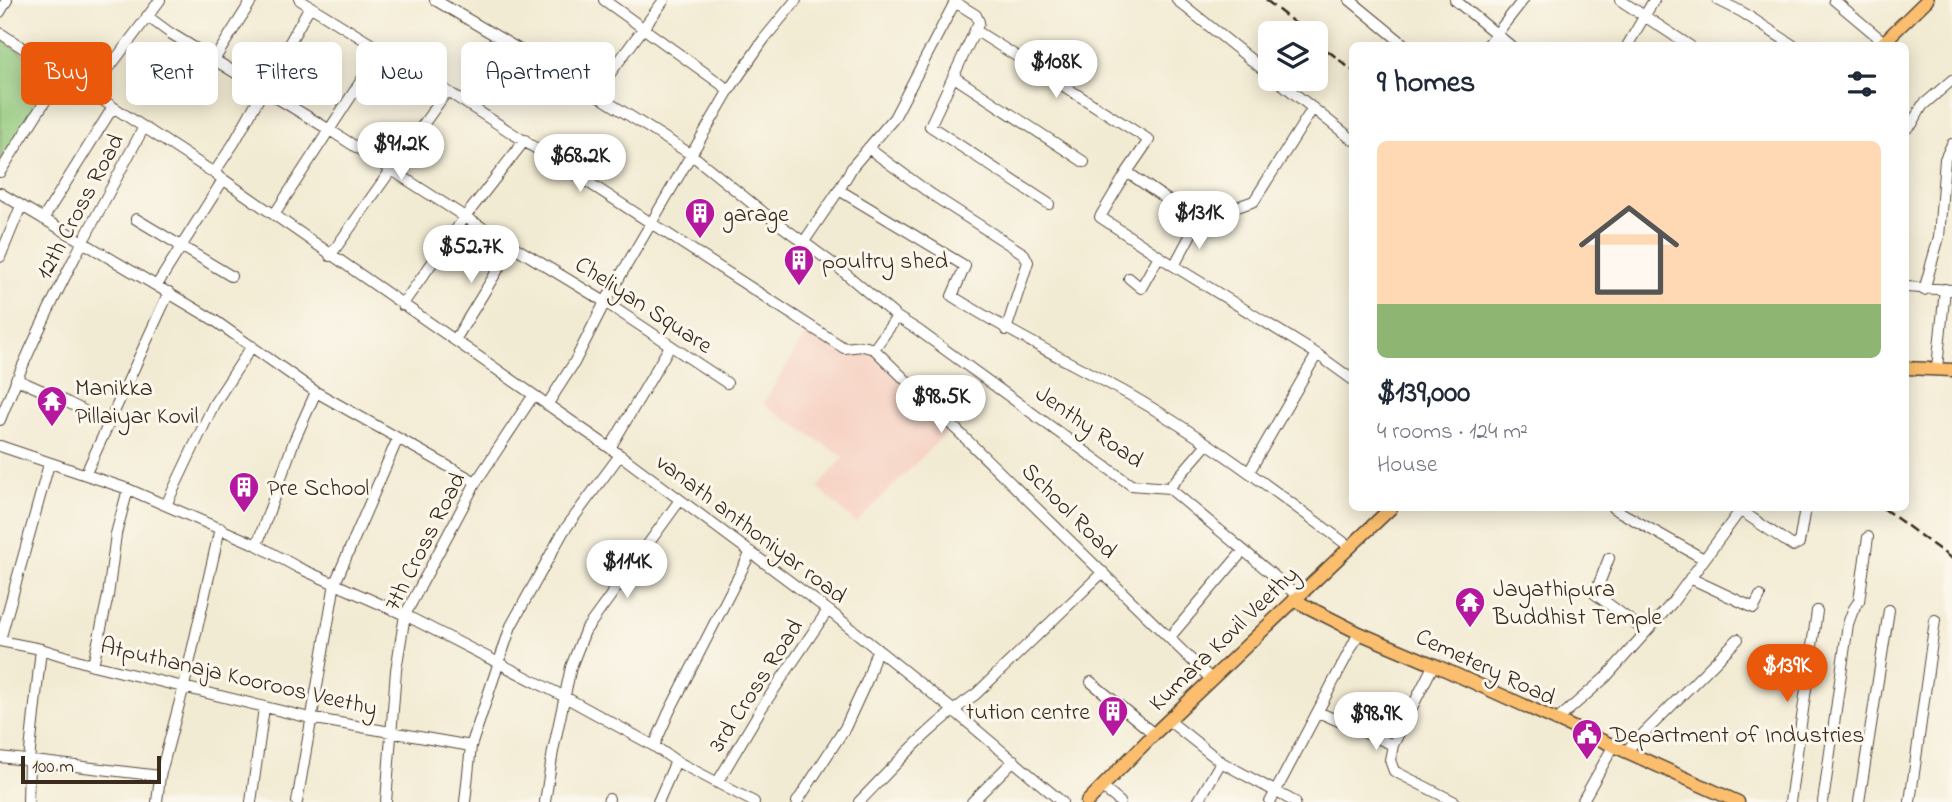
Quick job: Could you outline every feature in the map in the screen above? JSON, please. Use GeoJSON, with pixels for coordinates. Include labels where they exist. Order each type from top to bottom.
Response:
{"type":"FeatureCollection","features":[{"type":"Feature","properties":{"kind":"main road"},"geometry":{"type":"LineString","coordinates":[[1884,42],[1926,0]]}},
{"type":"Feature","properties":{"kind":"main road"},"geometry":{"type":"LineString","coordinates":[[1909,368],[1952,370]]}},
{"type":"Feature","properties":{"kind":"main road","name":"Kumara Kovil Veethy"},"geometry":{"type":"LineString","coordinates":[[1087,802],[1168,720],[1388,511]]}},
{"type":"Feature","properties":{"kind":"main road","name":"Cemetery Road"},"geometry":{"type":"LineString","coordinates":[[1296,598],[1359,633],[1434,664],[1738,802]]}},
{"type":"Feature","properties":{"kind":"street"},"geometry":{"type":"LineString","coordinates":[[0,12],[7,0]]}},
{"type":"Feature","properties":{"kind":"street"},"geometry":{"type":"LineString","coordinates":[[112,64],[159,0]]}},
{"type":"Feature","properties":{"kind":"street"},"geometry":{"type":"LineString","coordinates":[[218,54],[251,0]]}},
{"type":"Feature","properties":{"kind":"street"},"geometry":{"type":"LineString","coordinates":[[299,0],[368,42]]}},
{"type":"Feature","properties":{"kind":"street","name":"Jenthy Road"},"geometry":{"type":"LineString","coordinates":[[435,0],[506,42]]}},
{"type":"Feature","properties":{"kind":"street"},"geometry":{"type":"LineString","coordinates":[[604,0],[729,90]]}},
{"type":"Feature","properties":{"kind":"street"},"geometry":{"type":"LineString","coordinates":[[615,66],[664,0]]}},
{"type":"Feature","properties":{"kind":"street"},"geometry":{"type":"LineString","coordinates":[[547,405],[574,363],[605,302],[729,90],[764,39],[796,0]]}},
{"type":"Feature","properties":{"kind":"street"},"geometry":{"type":"LineString","coordinates":[[1177,0],[1258,65]]}},
{"type":"Feature","properties":{"kind":"street"},"geometry":{"type":"LineString","coordinates":[[1350,0],[1401,42]]}},
{"type":"Feature","properties":{"kind":"street"},"geometry":{"type":"LineString","coordinates":[[1455,0],[1506,42]]}},
{"type":"Feature","properties":{"kind":"street"},"geometry":{"type":"LineString","coordinates":[[1490,42],[1523,0]]}},
{"type":"Feature","properties":{"kind":"street"},"geometry":{"type":"LineString","coordinates":[[1620,0],[1684,42]]}},
{"type":"Feature","properties":{"kind":"street"},"geometry":{"type":"LineString","coordinates":[[1629,42],[1654,0]]}},
{"type":"Feature","properties":{"kind":"street"},"geometry":{"type":"LineString","coordinates":[[1718,0],[1788,42]]}},
{"type":"Feature","properties":{"kind":"street"},"geometry":{"type":"LineString","coordinates":[[1835,0],[1880,42]]}},
{"type":"Feature","properties":{"kind":"street"},"geometry":{"type":"LineString","coordinates":[[803,243],[853,166],[900,108],[955,1],[976,15],[978,22],[930,126],[1049,204]]}},
{"type":"Feature","properties":{"kind":"street"},"geometry":{"type":"LineString","coordinates":[[290,42],[310,6]]}},
{"type":"Feature","properties":{"kind":"street","name":"Cheliyan Square"},"geometry":{"type":"LineString","coordinates":[[147,16],[184,42]]}},
{"type":"Feature","properties":{"kind":"street"},"geometry":{"type":"LineString","coordinates":[[975,30],[1149,140],[1100,217],[1317,354],[1349,377]]}},
{"type":"Feature","properties":{"kind":"street","name":"vanath anthoniyar road"},"geometry":{"type":"LineString","coordinates":[[0,33],[21,46]]}},
{"type":"Feature","properties":{"kind":"street"},"geometry":{"type":"LineString","coordinates":[[954,77],[1084,162]]}},
{"type":"Feature","properties":{"kind":"street"},"geometry":{"type":"LineString","coordinates":[[1909,126],[1922,106],[1952,80]]}},
{"type":"Feature","properties":{"kind":"street"},"geometry":{"type":"LineString","coordinates":[[274,215],[356,87]]}},
{"type":"Feature","properties":{"kind":"street"},"geometry":{"type":"LineString","coordinates":[[447,91],[844,348],[863,346],[874,349],[897,317]]}},
{"type":"Feature","properties":{"kind":"street"},"geometry":{"type":"LineString","coordinates":[[1291,91],[1349,137]]}},
{"type":"Feature","properties":{"kind":"street"},"geometry":{"type":"LineString","coordinates":[[0,172],[43,105]]}},
{"type":"Feature","properties":{"kind":"street","name":"vanath anthoniyar road"},"geometry":{"type":"LineString","coordinates":[[110,105],[219,176],[330,256],[620,455],[828,610],[1062,802]]}},
{"type":"Feature","properties":{"kind":"street"},"geometry":{"type":"LineString","coordinates":[[157,285],[181,246],[255,105]]}},
{"type":"Feature","properties":{"kind":"street","name":"Cheliyan Square"},"geometry":{"type":"LineString","coordinates":[[288,105],[605,302],[727,383]]}},
{"type":"Feature","properties":{"kind":"street"},"geometry":{"type":"LineString","coordinates":[[330,256],[437,105]]}},
{"type":"Feature","properties":{"kind":"street","name":"Jenthy Road"},"geometry":{"type":"LineString","coordinates":[[612,105],[692,155],[840,269],[897,317],[929,337],[1131,485],[1170,488]]}},
{"type":"Feature","properties":{"kind":"street"},"geometry":{"type":"LineString","coordinates":[[43,219],[113,107]]}},
{"type":"Feature","properties":{"kind":"street"},"geometry":{"type":"LineString","coordinates":[[1174,266],[1198,221],[1254,201],[1313,108]]}},
{"type":"Feature","properties":{"kind":"street","name":"12th Cross Road"},"geometry":{"type":"LineString","coordinates":[[0,420],[16,379],[81,242],[144,127]]}},
{"type":"Feature","properties":{"kind":"street"},"geometry":{"type":"LineString","coordinates":[[402,305],[525,140]]}},
{"type":"Feature","properties":{"kind":"street"},"geometry":{"type":"LineString","coordinates":[[1924,289],[1939,237],[1945,159],[1952,144]]}},
{"type":"Feature","properties":{"kind":"street"},"geometry":{"type":"LineString","coordinates":[[868,148],[931,194],[1024,254],[1028,262],[1006,330]]}},
{"type":"Feature","properties":{"kind":"street"},"geometry":{"type":"LineString","coordinates":[[1127,173],[1198,221]]}},
{"type":"Feature","properties":{"kind":"street"},"geometry":{"type":"LineString","coordinates":[[839,190],[965,266],[953,296],[1006,330],[1121,390],[1207,444],[1249,471],[1350,547]]}},
{"type":"Feature","properties":{"kind":"street"},"geometry":{"type":"LineString","coordinates":[[0,192],[169,292],[316,392],[476,482]]}},
{"type":"Feature","properties":{"kind":"street"},"geometry":{"type":"LineString","coordinates":[[0,257],[22,206]]}},
{"type":"Feature","properties":{"kind":"street"},"geometry":{"type":"LineString","coordinates":[[136,219],[231,276]]}},
{"type":"Feature","properties":{"kind":"street"},"geometry":{"type":"LineString","coordinates":[[455,340],[513,245]]}},
{"type":"Feature","properties":{"kind":"street"},"geometry":{"type":"LineString","coordinates":[[1129,278],[1141,288],[1158,256]]}},
{"type":"Feature","properties":{"kind":"street"},"geometry":{"type":"LineString","coordinates":[[1909,286],[1948,290],[1937,368]]}},
{"type":"Feature","properties":{"kind":"street"},"geometry":{"type":"LineString","coordinates":[[86,473],[169,292]]}},
{"type":"Feature","properties":{"kind":"street"},"geometry":{"type":"LineString","coordinates":[[166,505],[214,404],[252,346]]}},
{"type":"Feature","properties":{"kind":"street"},"geometry":{"type":"LineString","coordinates":[[610,448],[670,346]]}},
{"type":"Feature","properties":{"kind":"street","name":"School Road"},"geometry":{"type":"LineString","coordinates":[[874,349],[1211,679]]}},
{"type":"Feature","properties":{"kind":"street"},"geometry":{"type":"LineString","coordinates":[[1249,471],[1317,354]]}},
{"type":"Feature","properties":{"kind":"street"},"geometry":{"type":"LineString","coordinates":[[16,379],[61,398],[108,423]]}},
{"type":"Feature","properties":{"kind":"street"},"geometry":{"type":"LineString","coordinates":[[257,545],[294,441],[316,392]]}},
{"type":"Feature","properties":{"kind":"street","name":"7th Cross Road"},"geometry":{"type":"LineString","coordinates":[[386,802],[396,670],[405,615],[476,482],[533,396]]}},
{"type":"Feature","properties":{"kind":"street"},"geometry":{"type":"LineString","coordinates":[[297,802],[335,583],[398,438]]}},
{"type":"Feature","properties":{"kind":"street"},"geometry":{"type":"LineString","coordinates":[[1207,444],[1170,488],[1296,598]]}},
{"type":"Feature","properties":{"kind":"street"},"geometry":{"type":"LineString","coordinates":[[0,446],[128,489],[257,545],[299,568],[405,615],[565,697],[753,802]]}},
{"type":"Feature","properties":{"kind":"street"},"geometry":{"type":"LineString","coordinates":[[465,802],[471,746],[511,626],[563,533],[620,455]]}},
{"type":"Feature","properties":{"kind":"street"},"geometry":{"type":"LineString","coordinates":[[0,641],[49,464]]}},
{"type":"Feature","properties":{"kind":"street"},"geometry":{"type":"LineString","coordinates":[[93,665],[128,489]]}},
{"type":"Feature","properties":{"kind":"street"},"geometry":{"type":"LineString","coordinates":[[544,802],[571,667],[585,631],[680,500]]}},
{"type":"Feature","properties":{"kind":"street"},"geometry":{"type":"LineString","coordinates":[[1619,511],[1704,559]]}},
{"type":"Feature","properties":{"kind":"street"},"geometry":{"type":"LineString","coordinates":[[1556,721],[1606,677],[1672,603],[1740,511]]}},
{"type":"Feature","properties":{"kind":"street"},"geometry":{"type":"LineString","coordinates":[[1744,511],[1793,545],[1799,543],[1804,511]]}},
{"type":"Feature","properties":{"kind":"street"},"geometry":{"type":"LineString","coordinates":[[157,802],[160,776],[184,686],[220,528]]}},
{"type":"Feature","properties":{"kind":"street"},"geometry":{"type":"LineString","coordinates":[[1823,802],[1848,624],[1859,601],[1868,537]]}},
{"type":"Feature","properties":{"kind":"street"},"geometry":{"type":"LineString","coordinates":[[1169,638],[1242,551]]}},
{"type":"Feature","properties":{"kind":"street"},"geometry":{"type":"LineString","coordinates":[[654,746],[751,552]]}},
{"type":"Feature","properties":{"kind":"street"},"geometry":{"type":"LineString","coordinates":[[1609,558],[1595,594],[1646,632]]}},
{"type":"Feature","properties":{"kind":"street"},"geometry":{"type":"LineString","coordinates":[[859,802],[953,710],[976,694],[1103,572]]}},
{"type":"Feature","properties":{"kind":"street"},"geometry":{"type":"LineString","coordinates":[[1690,578],[1754,608],[1760,596]]}},
{"type":"Feature","properties":{"kind":"street","name":"3rd Cross Road"},"geometry":{"type":"LineString","coordinates":[[717,783],[761,709],[828,610]]}},
{"type":"Feature","properties":{"kind":"street"},"geometry":{"type":"LineString","coordinates":[[1859,802],[1889,610]]}},
{"type":"Feature","properties":{"kind":"street"},"geometry":{"type":"LineString","coordinates":[[1790,802],[1816,611]]}},
{"type":"Feature","properties":{"kind":"street"},"geometry":{"type":"LineString","coordinates":[[1910,802],[1935,620]]}},
{"type":"Feature","properties":{"kind":"street"},"geometry":{"type":"LineString","coordinates":[[1270,802],[1359,633]]}},
{"type":"Feature","properties":{"kind":"street"},"geometry":{"type":"LineString","coordinates":[[1625,752],[1738,639]]}},
{"type":"Feature","properties":{"kind":"street","name":"Atputhanaja Kooroos Veethy"},"geometry":{"type":"LineString","coordinates":[[0,641],[41,649],[93,665],[264,708],[471,746]]}},
{"type":"Feature","properties":{"kind":"street"},"geometry":{"type":"LineString","coordinates":[[27,802],[41,649]]}},
{"type":"Feature","properties":{"kind":"street"},"geometry":{"type":"LineString","coordinates":[[797,802],[845,728],[868,678],[877,649]]}},
{"type":"Feature","properties":{"kind":"street"},"geometry":{"type":"LineString","coordinates":[[1434,664],[1393,746],[1390,760],[1394,771],[1455,802]]}},
{"type":"Feature","properties":{"kind":"street"},"geometry":{"type":"LineString","coordinates":[[1091,682],[1154,734]]}},
{"type":"Feature","properties":{"kind":"street"},"geometry":{"type":"LineString","coordinates":[[251,802],[264,708]]}},
{"type":"Feature","properties":{"kind":"street"},"geometry":{"type":"LineString","coordinates":[[1318,712],[1393,746]]}},
{"type":"Feature","properties":{"kind":"street"},"geometry":{"type":"LineString","coordinates":[[1168,720],[1221,762],[1295,802]]}},
{"type":"Feature","properties":{"kind":"street"},"geometry":{"type":"LineString","coordinates":[[1582,802],[1613,747]]}},
{"type":"Feature","properties":{"kind":"street"},"geometry":{"type":"LineString","coordinates":[[0,757],[160,776]]}},
{"type":"Feature","properties":{"kind":"street"},"geometry":{"type":"LineString","coordinates":[[972,802],[1014,760]]}},
{"type":"Feature","properties":{"kind":"street"},"geometry":{"type":"LineString","coordinates":[[658,802],[676,761]]}},
{"type":"Feature","properties":{"kind":"street"},"geometry":{"type":"LineString","coordinates":[[1198,802],[1221,762]]}},
{"type":"Feature","properties":{"kind":"street"},"geometry":{"type":"LineString","coordinates":[[1102,787],[1120,802]]}},
{"type":"Feature","properties":{"kind":"shaded area"},"geometry":{"type":"Polygon","coordinates":[[[808,330],[844,351],[874,355],[950,429],[856,523],[818,488],[844,457],[763,404],[808,330]]]}},
{"type":"Feature","properties":{"kind":"green space"},"geometry":{"type":"Polygon","coordinates":[[[0,38],[21,52],[21,105],[38,105],[0,167],[0,38]]]}},
{"type":"Feature","properties":{"kind":"railway"},"geometry":{"type":"LineString","coordinates":[[1266,0],[1292,21]]}},
{"type":"Feature","properties":{"kind":"railway"},"geometry":{"type":"LineString","coordinates":[[1328,51],[1349,68]]}},
{"type":"Feature","properties":{"kind":"railway"},"geometry":{"type":"LineString","coordinates":[[1887,511],[1952,559]]}},
{"type":"Feature","properties":{"kind":"place","name":"garage"},"geometry":{"type":"Point","coordinates":[700,240]}},
{"type":"Feature","properties":{"kind":"place","name":"poultry shed"},"geometry":{"type":"Point","coordinates":[799,287]}},
{"type":"Feature","properties":{"kind":"place","name":"Manikka Pillaiyar Kovil"},"geometry":{"type":"Point","coordinates":[52,428]}},
{"type":"Feature","properties":{"kind":"place","name":"Pre School"},"geometry":{"type":"Point","coordinates":[244,514]}},
{"type":"Feature","properties":{"kind":"place","name":"Jayathipura Buddhist Temple"},"geometry":{"type":"Point","coordinates":[1470,629]}},
{"type":"Feature","properties":{"kind":"place","name":"tution centre"},"geometry":{"type":"Point","coordinates":[1113,738]}},
{"type":"Feature","properties":{"kind":"place","name":"Department of Industries"},"geometry":{"type":"Point","coordinates":[1587,761]}}]}
